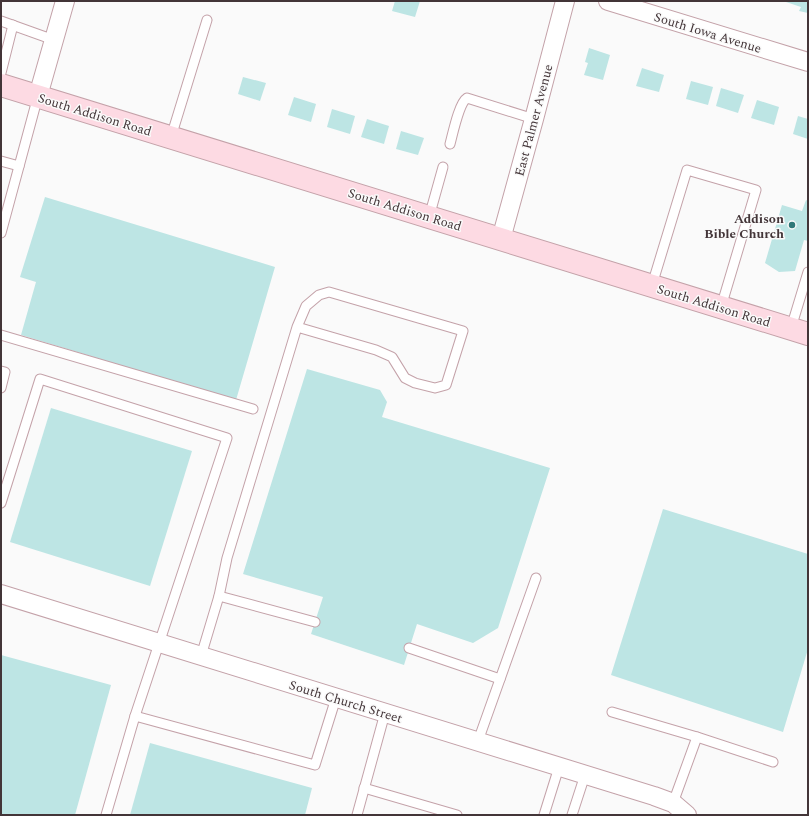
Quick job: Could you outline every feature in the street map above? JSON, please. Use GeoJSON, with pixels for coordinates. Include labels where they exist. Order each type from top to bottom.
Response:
{"type":"FeatureCollection","features":[{"type":"Feature","properties":{"kind":"street"},"geometry":{"type":"LineString","coordinates":[[38,96],[65,1]]}},
{"type":"Feature","properties":{"kind":"street","name":"East Palmer Avenue"},"geometry":{"type":"LineString","coordinates":[[501,239],[565,1]]}},
{"type":"Feature","properties":{"kind":"street","name":"South Iowa Avenue"},"geometry":{"type":"LineString","coordinates":[[608,1],[808,62]]}},
{"type":"Feature","properties":{"kind":"street","name":"South Addison Road"},"geometry":{"type":"LineString","coordinates":[[1,84],[799,331]]}},
{"type":"Feature","properties":{"kind":"street","name":"South Church Street"},"geometry":{"type":"LineString","coordinates":[[1,594],[654,796],[673,803],[687,815]]}},
{"type":"Feature","properties":{"kind":"lane"},"geometry":{"type":"LineString","coordinates":[[171,137],[207,20]]}},
{"type":"Feature","properties":{"kind":"lane"},"geometry":{"type":"LineString","coordinates":[[1,21],[54,40]]}},
{"type":"Feature","properties":{"kind":"lane"},"geometry":{"type":"LineString","coordinates":[[1,73],[13,25]]}},
{"type":"Feature","properties":{"kind":"lane"},"geometry":{"type":"LineString","coordinates":[[1,233],[38,96]]}},
{"type":"Feature","properties":{"kind":"lane"},"geometry":{"type":"LineString","coordinates":[[450,144],[460,107],[467,98],[534,119]]}},
{"type":"Feature","properties":{"kind":"lane"},"geometry":{"type":"LineString","coordinates":[[1,161],[19,166]]}},
{"type":"Feature","properties":{"kind":"lane"},"geometry":{"type":"LineString","coordinates":[[429,217],[443,167]]}},
{"type":"Feature","properties":{"kind":"lane"},"geometry":{"type":"LineString","coordinates":[[652,286],[687,170],[756,190],[721,307]]}},
{"type":"Feature","properties":{"kind":"lane"},"geometry":{"type":"LineString","coordinates":[[799,331],[808,272]]}},
{"type":"Feature","properties":{"kind":"lane"},"geometry":{"type":"LineString","coordinates":[[201,656],[218,596],[226,558],[297,327],[306,306],[319,295],[329,292],[463,331],[446,385],[435,388],[416,383],[405,378],[392,357],[376,350],[297,327]]}},
{"type":"Feature","properties":{"kind":"lane"},"geometry":{"type":"LineString","coordinates":[[1,335],[253,409]]}},
{"type":"Feature","properties":{"kind":"lane"},"geometry":{"type":"LineString","coordinates":[[1,370],[6,372],[1,388]]}},
{"type":"Feature","properties":{"kind":"lane"},"geometry":{"type":"LineString","coordinates":[[1,503],[40,379],[227,438],[135,716],[106,815]]}},
{"type":"Feature","properties":{"kind":"lane"},"geometry":{"type":"LineString","coordinates":[[478,741],[536,578]]}},
{"type":"Feature","properties":{"kind":"lane"},"geometry":{"type":"LineString","coordinates":[[218,596],[315,622]]}},
{"type":"Feature","properties":{"kind":"lane"},"geometry":{"type":"LineString","coordinates":[[409,648],[500,679]]}},
{"type":"Feature","properties":{"kind":"lane"},"geometry":{"type":"LineString","coordinates":[[135,716],[315,765],[336,698]]}},
{"type":"Feature","properties":{"kind":"lane"},"geometry":{"type":"LineString","coordinates":[[612,712],[697,737],[773,762]]}},
{"type":"Feature","properties":{"kind":"lane"},"geometry":{"type":"LineString","coordinates":[[357,815],[385,713]]}},
{"type":"Feature","properties":{"kind":"lane"},"geometry":{"type":"LineString","coordinates":[[673,803],[697,737]]}},
{"type":"Feature","properties":{"kind":"lane"},"geometry":{"type":"LineString","coordinates":[[544,815],[559,767]]}},
{"type":"Feature","properties":{"kind":"lane"},"geometry":{"type":"LineString","coordinates":[[572,815],[585,775]]}},
{"type":"Feature","properties":{"kind":"lane"},"geometry":{"type":"LineString","coordinates":[[364,788],[458,815]]}},
{"type":"Feature","properties":{"kind":"building"},"geometry":{"type":"Polygon","coordinates":[[[395,1],[420,1],[415,17],[392,11],[395,1]]]}},
{"type":"Feature","properties":{"kind":"building"},"geometry":{"type":"Polygon","coordinates":[[[783,1],[808,1],[808,13],[799,11],[801,7],[783,1]]]}},
{"type":"Feature","properties":{"kind":"building"},"geometry":{"type":"Polygon","coordinates":[[[589,48],[610,55],[603,80],[584,75],[588,63],[585,62],[589,48]]]}},
{"type":"Feature","properties":{"kind":"building"},"geometry":{"type":"Polygon","coordinates":[[[642,68],[664,75],[659,92],[636,86],[642,68]]]}},
{"type":"Feature","properties":{"kind":"building"},"geometry":{"type":"Polygon","coordinates":[[[243,77],[266,83],[260,101],[238,94],[243,77]]]}},
{"type":"Feature","properties":{"kind":"building"},"geometry":{"type":"Polygon","coordinates":[[[691,81],[713,87],[708,105],[686,99],[691,81]]]}},
{"type":"Feature","properties":{"kind":"building"},"geometry":{"type":"Polygon","coordinates":[[[721,88],[744,95],[738,113],[716,106],[721,88]]]}},
{"type":"Feature","properties":{"kind":"building"},"geometry":{"type":"Polygon","coordinates":[[[294,97],[316,104],[311,122],[288,115],[294,97]]]}},
{"type":"Feature","properties":{"kind":"building"},"geometry":{"type":"Polygon","coordinates":[[[757,100],[779,107],[774,125],[751,118],[757,100]]]}},
{"type":"Feature","properties":{"kind":"building"},"geometry":{"type":"Polygon","coordinates":[[[332,109],[355,116],[350,134],[327,127],[332,109]]]}},
{"type":"Feature","properties":{"kind":"building"},"geometry":{"type":"Polygon","coordinates":[[[798,116],[808,119],[808,139],[793,134],[798,116]]]}},
{"type":"Feature","properties":{"kind":"building"},"geometry":{"type":"Polygon","coordinates":[[[367,119],[389,126],[384,144],[361,137],[367,119]]]}},
{"type":"Feature","properties":{"kind":"building"},"geometry":{"type":"Polygon","coordinates":[[[401,131],[424,138],[418,155],[396,149],[401,131]]]}},
{"type":"Feature","properties":{"kind":"building"},"geometry":{"type":"Polygon","coordinates":[[[45,197],[275,267],[236,400],[21,335],[36,282],[20,277],[45,197]]]}},
{"type":"Feature","properties":{"kind":"building","name":"Addison Bible Church"},"geometry":{"type":"Polygon","coordinates":[[[806,200],[808,201],[808,241],[804,240],[795,271],[779,272],[765,263],[782,205],[802,211],[806,200]]]}},
{"type":"Feature","properties":{"kind":"building"},"geometry":{"type":"Polygon","coordinates":[[[307,369],[380,390],[387,402],[382,417],[550,468],[498,628],[473,643],[417,624],[404,665],[311,634],[323,597],[243,574],[307,369]]]}},
{"type":"Feature","properties":{"kind":"building"},"geometry":{"type":"Polygon","coordinates":[[[51,408],[192,451],[150,586],[10,542],[51,408]]]}},
{"type":"Feature","properties":{"kind":"building"},"geometry":{"type":"Polygon","coordinates":[[[663,509],[808,554],[808,649],[783,732],[611,675],[663,509]]]}},
{"type":"Feature","properties":{"kind":"building"},"geometry":{"type":"Polygon","coordinates":[[[1,655],[111,685],[75,815],[1,815],[1,655]]]}},
{"type":"Feature","properties":{"kind":"building"},"geometry":{"type":"Polygon","coordinates":[[[150,743],[312,788],[305,815],[130,815],[150,743]]]}},
{"type":"Feature","properties":{"kind":"place","name":"Addison Bible Church"},"geometry":{"type":"Point","coordinates":[792,225]}}]}
